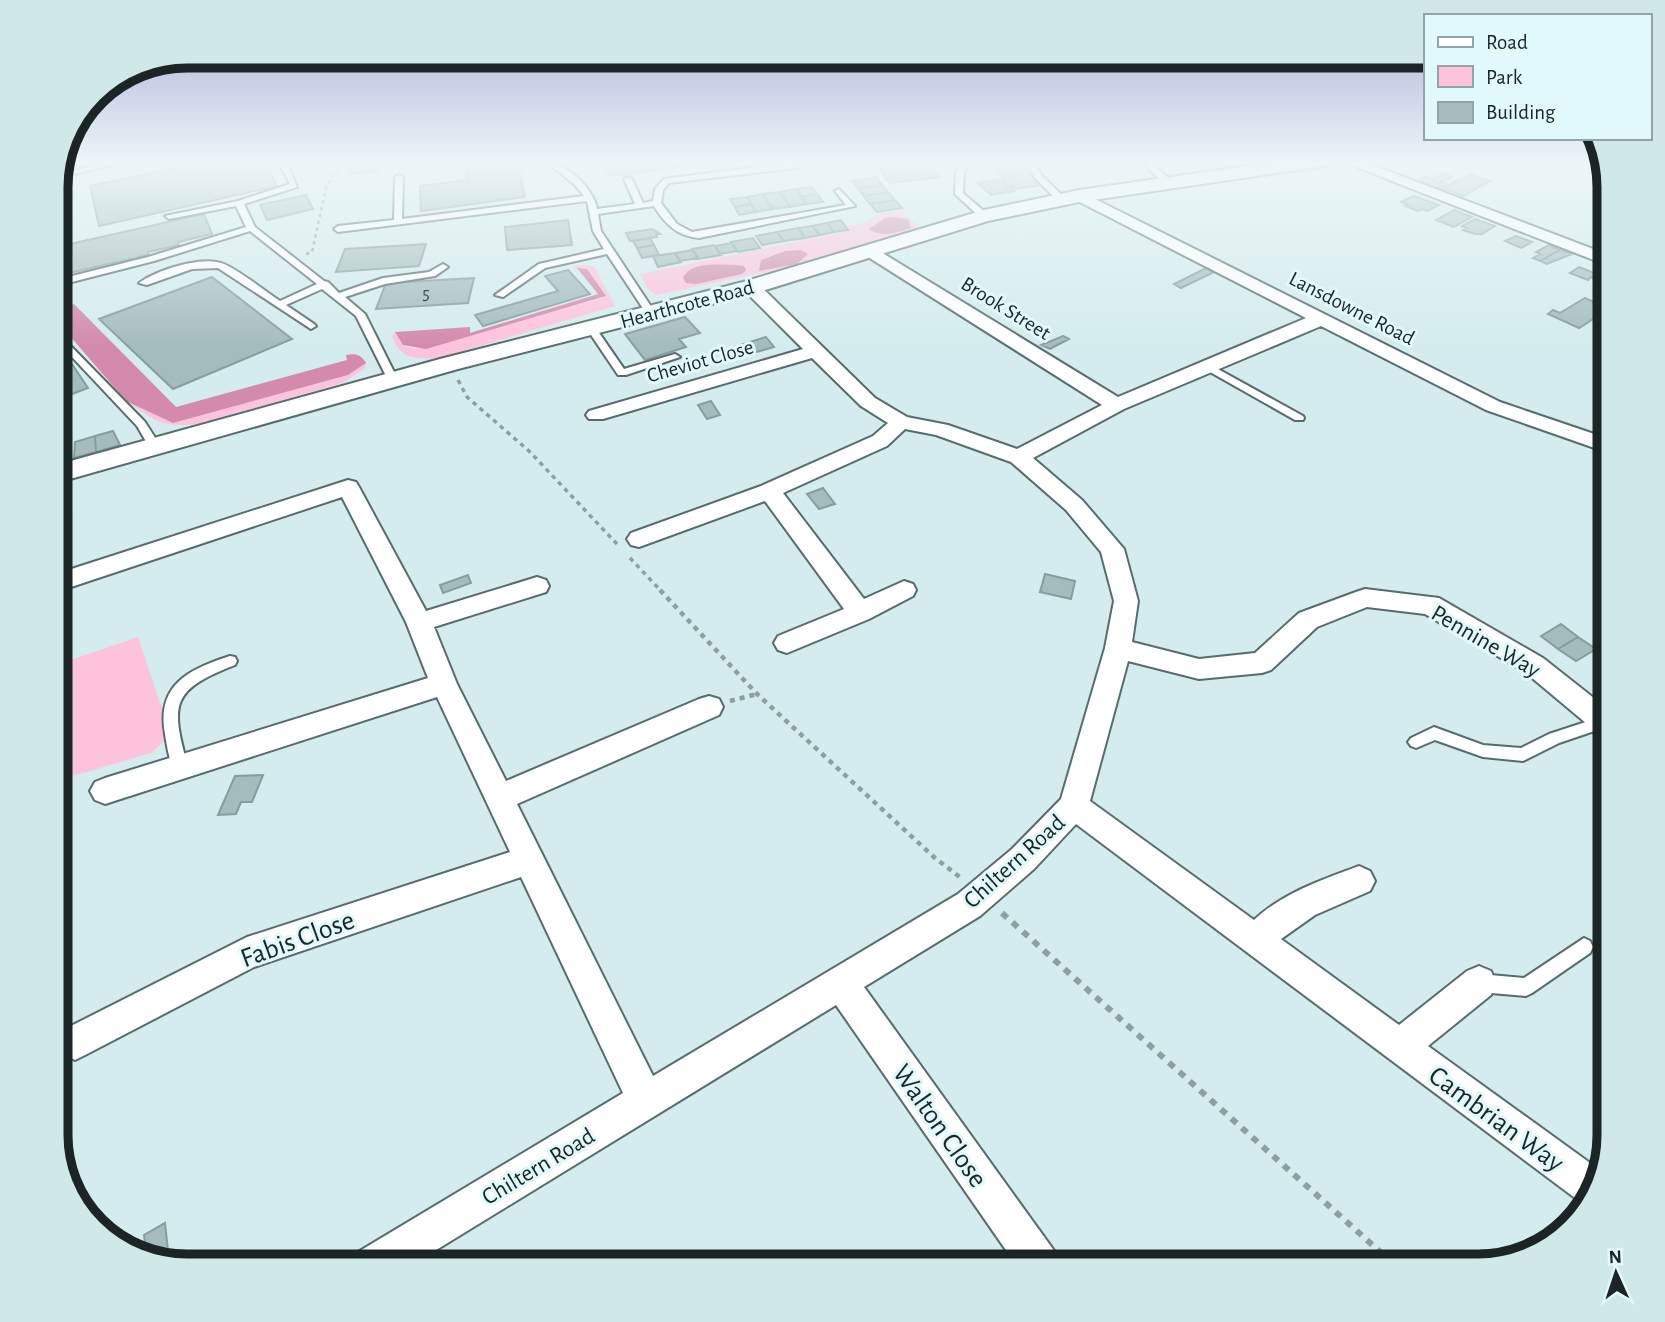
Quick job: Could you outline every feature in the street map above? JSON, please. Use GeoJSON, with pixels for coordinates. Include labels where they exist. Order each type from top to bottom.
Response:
{"type":"FeatureCollection","features":[{"type":"Feature","properties":{"kind":"street","name":"Hearthcote Road"},"geometry":{"type":"LineString","coordinates":[[69,470],[449,364],[751,287],[962,223]]}},
{"type":"Feature","properties":{"kind":"street","name":"Lansdowne Road"},"geometry":{"type":"LineString","coordinates":[[1122,223],[1323,318],[1493,406],[1597,442]]}},
{"type":"Feature","properties":{"kind":"street"},"geometry":{"type":"LineString","coordinates":[[1509,223],[1597,256]]}},
{"type":"Feature","properties":{"kind":"street","name":"Brook Street"},"geometry":{"type":"LineString","coordinates":[[871,251],[1117,404]]}},
{"type":"Feature","properties":{"kind":"street","name":"Chiltern Road"},"geometry":{"type":"LineString","coordinates":[[392,1254],[969,905],[1023,859],[1074,806],[1118,648],[1126,601],[1112,549],[1074,505],[1019,457],[941,430],[901,422],[868,402],[751,287]]}},
{"type":"Feature","properties":{"kind":"street"},"geometry":{"type":"LineString","coordinates":[[1019,457],[1117,404],[1323,318]]}},
{"type":"Feature","properties":{"kind":"street","name":"Cheviot Close"},"geometry":{"type":"LineString","coordinates":[[596,415],[816,351]]}},
{"type":"Feature","properties":{"kind":"street"},"geometry":{"type":"LineString","coordinates":[[639,539],[769,491],[880,441],[901,422]]}},
{"type":"Feature","properties":{"kind":"street"},"geometry":{"type":"LineString","coordinates":[[69,579],[348,487],[419,622],[444,684],[646,1101]]}},
{"type":"Feature","properties":{"kind":"street"},"geometry":{"type":"LineString","coordinates":[[769,491],[860,612]]}},
{"type":"Feature","properties":{"kind":"street"},"geometry":{"type":"LineString","coordinates":[[419,622],[537,586]]}},
{"type":"Feature","properties":{"kind":"street"},"geometry":{"type":"LineString","coordinates":[[787,643],[904,590]]}},
{"type":"Feature","properties":{"kind":"street","name":"Pennine Way"},"geometry":{"type":"LineString","coordinates":[[1118,648],[1199,668],[1262,663],[1308,620],[1365,598],[1430,605],[1534,665],[1597,717]]}},
{"type":"Feature","properties":{"kind":"street"},"geometry":{"type":"LineString","coordinates":[[105,791],[444,684]]}},
{"type":"Feature","properties":{"kind":"street"},"geometry":{"type":"LineString","coordinates":[[501,797],[709,707]]}},
{"type":"Feature","properties":{"kind":"street","name":"Cambrian Way"},"geometry":{"type":"LineString","coordinates":[[1074,806],[1585,1184]]}},
{"type":"Feature","properties":{"kind":"street","name":"Fabis Close"},"geometry":{"type":"LineString","coordinates":[[75,1042],[247,953],[530,860]]}},
{"type":"Feature","properties":{"kind":"street"},"geometry":{"type":"LineString","coordinates":[[1257,942],[1267,927],[1308,901],[1359,881]]}},
{"type":"Feature","properties":{"kind":"street","name":"Walton Close"},"geometry":{"type":"LineString","coordinates":[[841,984],[1032,1254]]}},
{"type":"Feature","properties":{"kind":"street","name":"Cambrian Way"},"geometry":{"type":"LineString","coordinates":[[1404,1049],[1413,1036],[1479,984]]}},
{"type":"Feature","properties":{"kind":"lane"},"geometry":{"type":"LineString","coordinates":[[248,223],[251,228],[294,259],[360,314],[393,380]]}},
{"type":"Feature","properties":{"kind":"lane"},"geometry":{"type":"LineString","coordinates":[[338,229],[392,223]]}},
{"type":"Feature","properties":{"kind":"lane"},"geometry":{"type":"LineString","coordinates":[[596,223],[597,231],[608,251],[650,314]]}},
{"type":"Feature","properties":{"kind":"lane"},"geometry":{"type":"LineString","coordinates":[[671,223],[682,233],[690,235],[758,223]]}},
{"type":"Feature","properties":{"kind":"lane"},"geometry":{"type":"LineString","coordinates":[[69,280],[151,259],[251,228]]}},
{"type":"Feature","properties":{"kind":"lane"},"geometry":{"type":"LineString","coordinates":[[500,295],[542,266],[608,251]]}},
{"type":"Feature","properties":{"kind":"lane"},"geometry":{"type":"LineString","coordinates":[[144,283],[194,264],[209,263],[220,266],[311,326]]}},
{"type":"Feature","properties":{"kind":"lane"},"geometry":{"type":"LineString","coordinates":[[340,296],[383,281],[432,274],[443,267]]}},
{"type":"Feature","properties":{"kind":"lane"},"geometry":{"type":"LineString","coordinates":[[279,305],[325,284]]}},
{"type":"Feature","properties":{"kind":"lane"},"geometry":{"type":"LineString","coordinates":[[592,329],[622,373],[675,357]]}},
{"type":"Feature","properties":{"kind":"lane"},"geometry":{"type":"LineString","coordinates":[[69,348],[141,424],[155,447]]}},
{"type":"Feature","properties":{"kind":"lane"},"geometry":{"type":"LineString","coordinates":[[1207,366],[1299,418]]}},
{"type":"Feature","properties":{"kind":"lane"},"geometry":{"type":"LineString","coordinates":[[180,767],[173,744],[170,702],[176,689],[200,671],[230,661]]}},
{"type":"Feature","properties":{"kind":"lane"},"geometry":{"type":"LineString","coordinates":[[1416,742],[1434,733],[1483,751],[1523,755],[1553,738],[1597,726]]}},
{"type":"Feature","properties":{"kind":"lane"},"geometry":{"type":"LineString","coordinates":[[1479,984],[1526,986],[1584,947]]}},
{"type":"Feature","properties":{"kind":"path"},"geometry":{"type":"LineString","coordinates":[[294,259],[312,252],[318,223]]}},
{"type":"Feature","properties":{"kind":"path"},"geometry":{"type":"LineString","coordinates":[[449,364],[467,397],[529,451],[757,694],[935,858],[982,894],[1383,1254]]}},
{"type":"Feature","properties":{"kind":"green space"},"geometry":{"type":"Polygon","coordinates":[[[862,223],[914,223],[920,229],[791,267],[656,295],[647,288],[640,274],[849,231],[846,226],[862,223]]]}},
{"type":"Feature","properties":{"kind":"green space"},"geometry":{"type":"Polygon","coordinates":[[[573,266],[594,266],[615,306],[439,358],[404,354],[392,336],[395,332],[403,345],[415,349],[603,298],[587,269],[576,270],[573,266]]]}},
{"type":"Feature","properties":{"kind":"green space"},"geometry":{"type":"Polygon","coordinates":[[[366,363],[365,368],[343,383],[198,424],[175,425],[159,422],[126,401],[173,423],[348,375],[366,363]]]}},
{"type":"Feature","properties":{"kind":"green space"},"geometry":{"type":"Polygon","coordinates":[[[138,637],[171,735],[151,753],[69,777],[69,661],[138,637]]]}},
{"type":"Feature","properties":{"kind":"shaded area"},"geometry":{"type":"Polygon","coordinates":[[[878,223],[909,223],[911,228],[884,234],[869,229],[878,223]]]}},
{"type":"Feature","properties":{"kind":"shaded area"},"geometry":{"type":"Polygon","coordinates":[[[801,250],[808,254],[797,264],[759,271],[761,260],[785,251],[801,250]]]}},
{"type":"Feature","properties":{"kind":"shaded area"},"geometry":{"type":"Polygon","coordinates":[[[699,266],[744,266],[746,270],[742,274],[696,284],[686,283],[683,278],[699,266]]]}},
{"type":"Feature","properties":{"kind":"shaded area"},"geometry":{"type":"Polygon","coordinates":[[[577,268],[587,269],[606,296],[426,349],[403,345],[395,332],[470,327],[470,333],[598,294],[577,268]]]}},
{"type":"Feature","properties":{"kind":"shaded area"},"geometry":{"type":"Polygon","coordinates":[[[74,304],[176,407],[347,360],[346,355],[358,355],[366,363],[348,375],[173,423],[126,401],[69,335],[69,305],[74,304]]]}},
{"type":"Feature","properties":{"kind":"building"},"geometry":{"type":"Polygon","coordinates":[[[165,223],[207,223],[212,234],[178,242],[179,245],[148,252],[148,255],[69,273],[69,244],[165,223]]]}},
{"type":"Feature","properties":{"kind":"building"},"geometry":{"type":"Polygon","coordinates":[[[568,223],[572,245],[507,250],[505,227],[568,223]]]}},
{"type":"Feature","properties":{"kind":"building"},"geometry":{"type":"Polygon","coordinates":[[[827,223],[843,223],[848,230],[834,232],[827,223]]]}},
{"type":"Feature","properties":{"kind":"building"},"geometry":{"type":"Polygon","coordinates":[[[827,223],[834,232],[820,235],[812,226],[827,223]]]}},
{"type":"Feature","properties":{"kind":"building"},"geometry":{"type":"Polygon","coordinates":[[[1443,223],[1462,223],[1454,227],[1443,223]]]}},
{"type":"Feature","properties":{"kind":"building"},"geometry":{"type":"Polygon","coordinates":[[[1468,223],[1486,223],[1495,226],[1482,234],[1475,234],[1463,230],[1467,228],[1462,226],[1468,223]]]}},
{"type":"Feature","properties":{"kind":"building"},"geometry":{"type":"Polygon","coordinates":[[[812,226],[820,235],[805,238],[798,228],[812,226]]]}},
{"type":"Feature","properties":{"kind":"building"},"geometry":{"type":"Polygon","coordinates":[[[798,228],[805,238],[784,241],[777,232],[798,228]]]}},
{"type":"Feature","properties":{"kind":"building"},"geometry":{"type":"Polygon","coordinates":[[[653,229],[660,234],[656,234],[657,237],[630,241],[626,233],[653,229]]]}},
{"type":"Feature","properties":{"kind":"building"},"geometry":{"type":"Polygon","coordinates":[[[777,232],[784,241],[762,245],[756,236],[777,232]]]}},
{"type":"Feature","properties":{"kind":"building"},"geometry":{"type":"Polygon","coordinates":[[[1516,236],[1532,242],[1521,248],[1505,241],[1516,236]]]}},
{"type":"Feature","properties":{"kind":"building"},"geometry":{"type":"Polygon","coordinates":[[[650,238],[654,245],[637,248],[633,241],[650,238]]]}},
{"type":"Feature","properties":{"kind":"building"},"geometry":{"type":"Polygon","coordinates":[[[753,238],[760,248],[738,252],[731,242],[753,238]]]}},
{"type":"Feature","properties":{"kind":"building"},"geometry":{"type":"Polygon","coordinates":[[[732,243],[737,251],[720,254],[715,246],[732,243]]]}},
{"type":"Feature","properties":{"kind":"building"},"geometry":{"type":"Polygon","coordinates":[[[426,244],[419,266],[336,272],[345,249],[426,244]]]}},
{"type":"Feature","properties":{"kind":"building"},"geometry":{"type":"Polygon","coordinates":[[[654,245],[659,255],[642,258],[637,248],[654,245]]]}},
{"type":"Feature","properties":{"kind":"building"},"geometry":{"type":"Polygon","coordinates":[[[714,245],[721,255],[698,259],[692,249],[714,245]]]}},
{"type":"Feature","properties":{"kind":"building"},"geometry":{"type":"Polygon","coordinates":[[[1549,245],[1560,250],[1540,261],[1533,258],[1540,254],[1536,252],[1549,245]]]}},
{"type":"Feature","properties":{"kind":"building"},"geometry":{"type":"Polygon","coordinates":[[[693,250],[698,258],[680,261],[675,253],[693,250]]]}},
{"type":"Feature","properties":{"kind":"building"},"geometry":{"type":"Polygon","coordinates":[[[1560,250],[1572,254],[1547,264],[1540,261],[1560,250]]]}},
{"type":"Feature","properties":{"kind":"building"},"geometry":{"type":"Polygon","coordinates":[[[675,253],[681,262],[658,267],[653,256],[675,253]]]}},
{"type":"Feature","properties":{"kind":"building"},"geometry":{"type":"Polygon","coordinates":[[[1579,267],[1597,274],[1597,280],[1591,277],[1588,280],[1570,273],[1579,267]]]}},
{"type":"Feature","properties":{"kind":"building"},"geometry":{"type":"Polygon","coordinates":[[[1206,268],[1214,272],[1181,288],[1174,284],[1206,268]]]}},
{"type":"Feature","properties":{"kind":"building"},"geometry":{"type":"Polygon","coordinates":[[[568,270],[590,294],[483,326],[475,315],[558,291],[545,276],[568,270]]]}},
{"type":"Feature","properties":{"kind":"building"},"geometry":{"type":"Polygon","coordinates":[[[212,277],[292,339],[173,389],[99,319],[212,277]]]}},
{"type":"Feature","properties":{"kind":"building"},"geometry":{"type":"Polygon","coordinates":[[[474,278],[468,303],[376,309],[386,283],[474,278]]]}},
{"type":"Feature","properties":{"kind":"building"},"geometry":{"type":"Polygon","coordinates":[[[1585,298],[1597,304],[1597,317],[1579,328],[1548,314],[1553,310],[1560,313],[1585,298]]]}},
{"type":"Feature","properties":{"kind":"building"},"geometry":{"type":"Polygon","coordinates":[[[685,317],[700,333],[679,339],[686,347],[645,360],[625,334],[685,317]]]}},
{"type":"Feature","properties":{"kind":"building"},"geometry":{"type":"Polygon","coordinates":[[[1063,336],[1069,339],[1050,349],[1041,345],[1063,336]]]}},
{"type":"Feature","properties":{"kind":"building"},"geometry":{"type":"Polygon","coordinates":[[[766,337],[774,347],[753,353],[740,345],[766,337]]]}},
{"type":"Feature","properties":{"kind":"building"},"geometry":{"type":"Polygon","coordinates":[[[69,360],[88,388],[69,395],[69,360]]]}},
{"type":"Feature","properties":{"kind":"building"},"geometry":{"type":"Polygon","coordinates":[[[711,401],[720,415],[707,419],[698,405],[711,401]]]}},
{"type":"Feature","properties":{"kind":"building"},"geometry":{"type":"Polygon","coordinates":[[[113,431],[120,445],[96,452],[95,436],[113,431]]]}},
{"type":"Feature","properties":{"kind":"building"},"geometry":{"type":"Polygon","coordinates":[[[95,436],[96,452],[74,458],[75,442],[95,436]]]}},
{"type":"Feature","properties":{"kind":"building"},"geometry":{"type":"Polygon","coordinates":[[[823,488],[835,504],[819,509],[807,494],[823,488]]]}},
{"type":"Feature","properties":{"kind":"building"},"geometry":{"type":"Polygon","coordinates":[[[1045,574],[1075,581],[1071,599],[1040,592],[1045,574]]]}},
{"type":"Feature","properties":{"kind":"building"},"geometry":{"type":"Polygon","coordinates":[[[468,575],[471,583],[443,593],[440,585],[468,575]]]}},
{"type":"Feature","properties":{"kind":"building"},"geometry":{"type":"Polygon","coordinates":[[[1561,624],[1578,637],[1558,649],[1541,636],[1561,624]]]}},
{"type":"Feature","properties":{"kind":"building"},"geometry":{"type":"Polygon","coordinates":[[[1578,637],[1596,649],[1576,661],[1558,649],[1578,637]]]}},
{"type":"Feature","properties":{"kind":"building"},"geometry":{"type":"Polygon","coordinates":[[[263,775],[252,802],[241,802],[236,814],[218,815],[235,776],[263,775]]]}},
{"type":"Feature","properties":{"kind":"building"},"geometry":{"type":"Polygon","coordinates":[[[165,1223],[168,1252],[145,1246],[144,1235],[165,1223]]]}}]}
